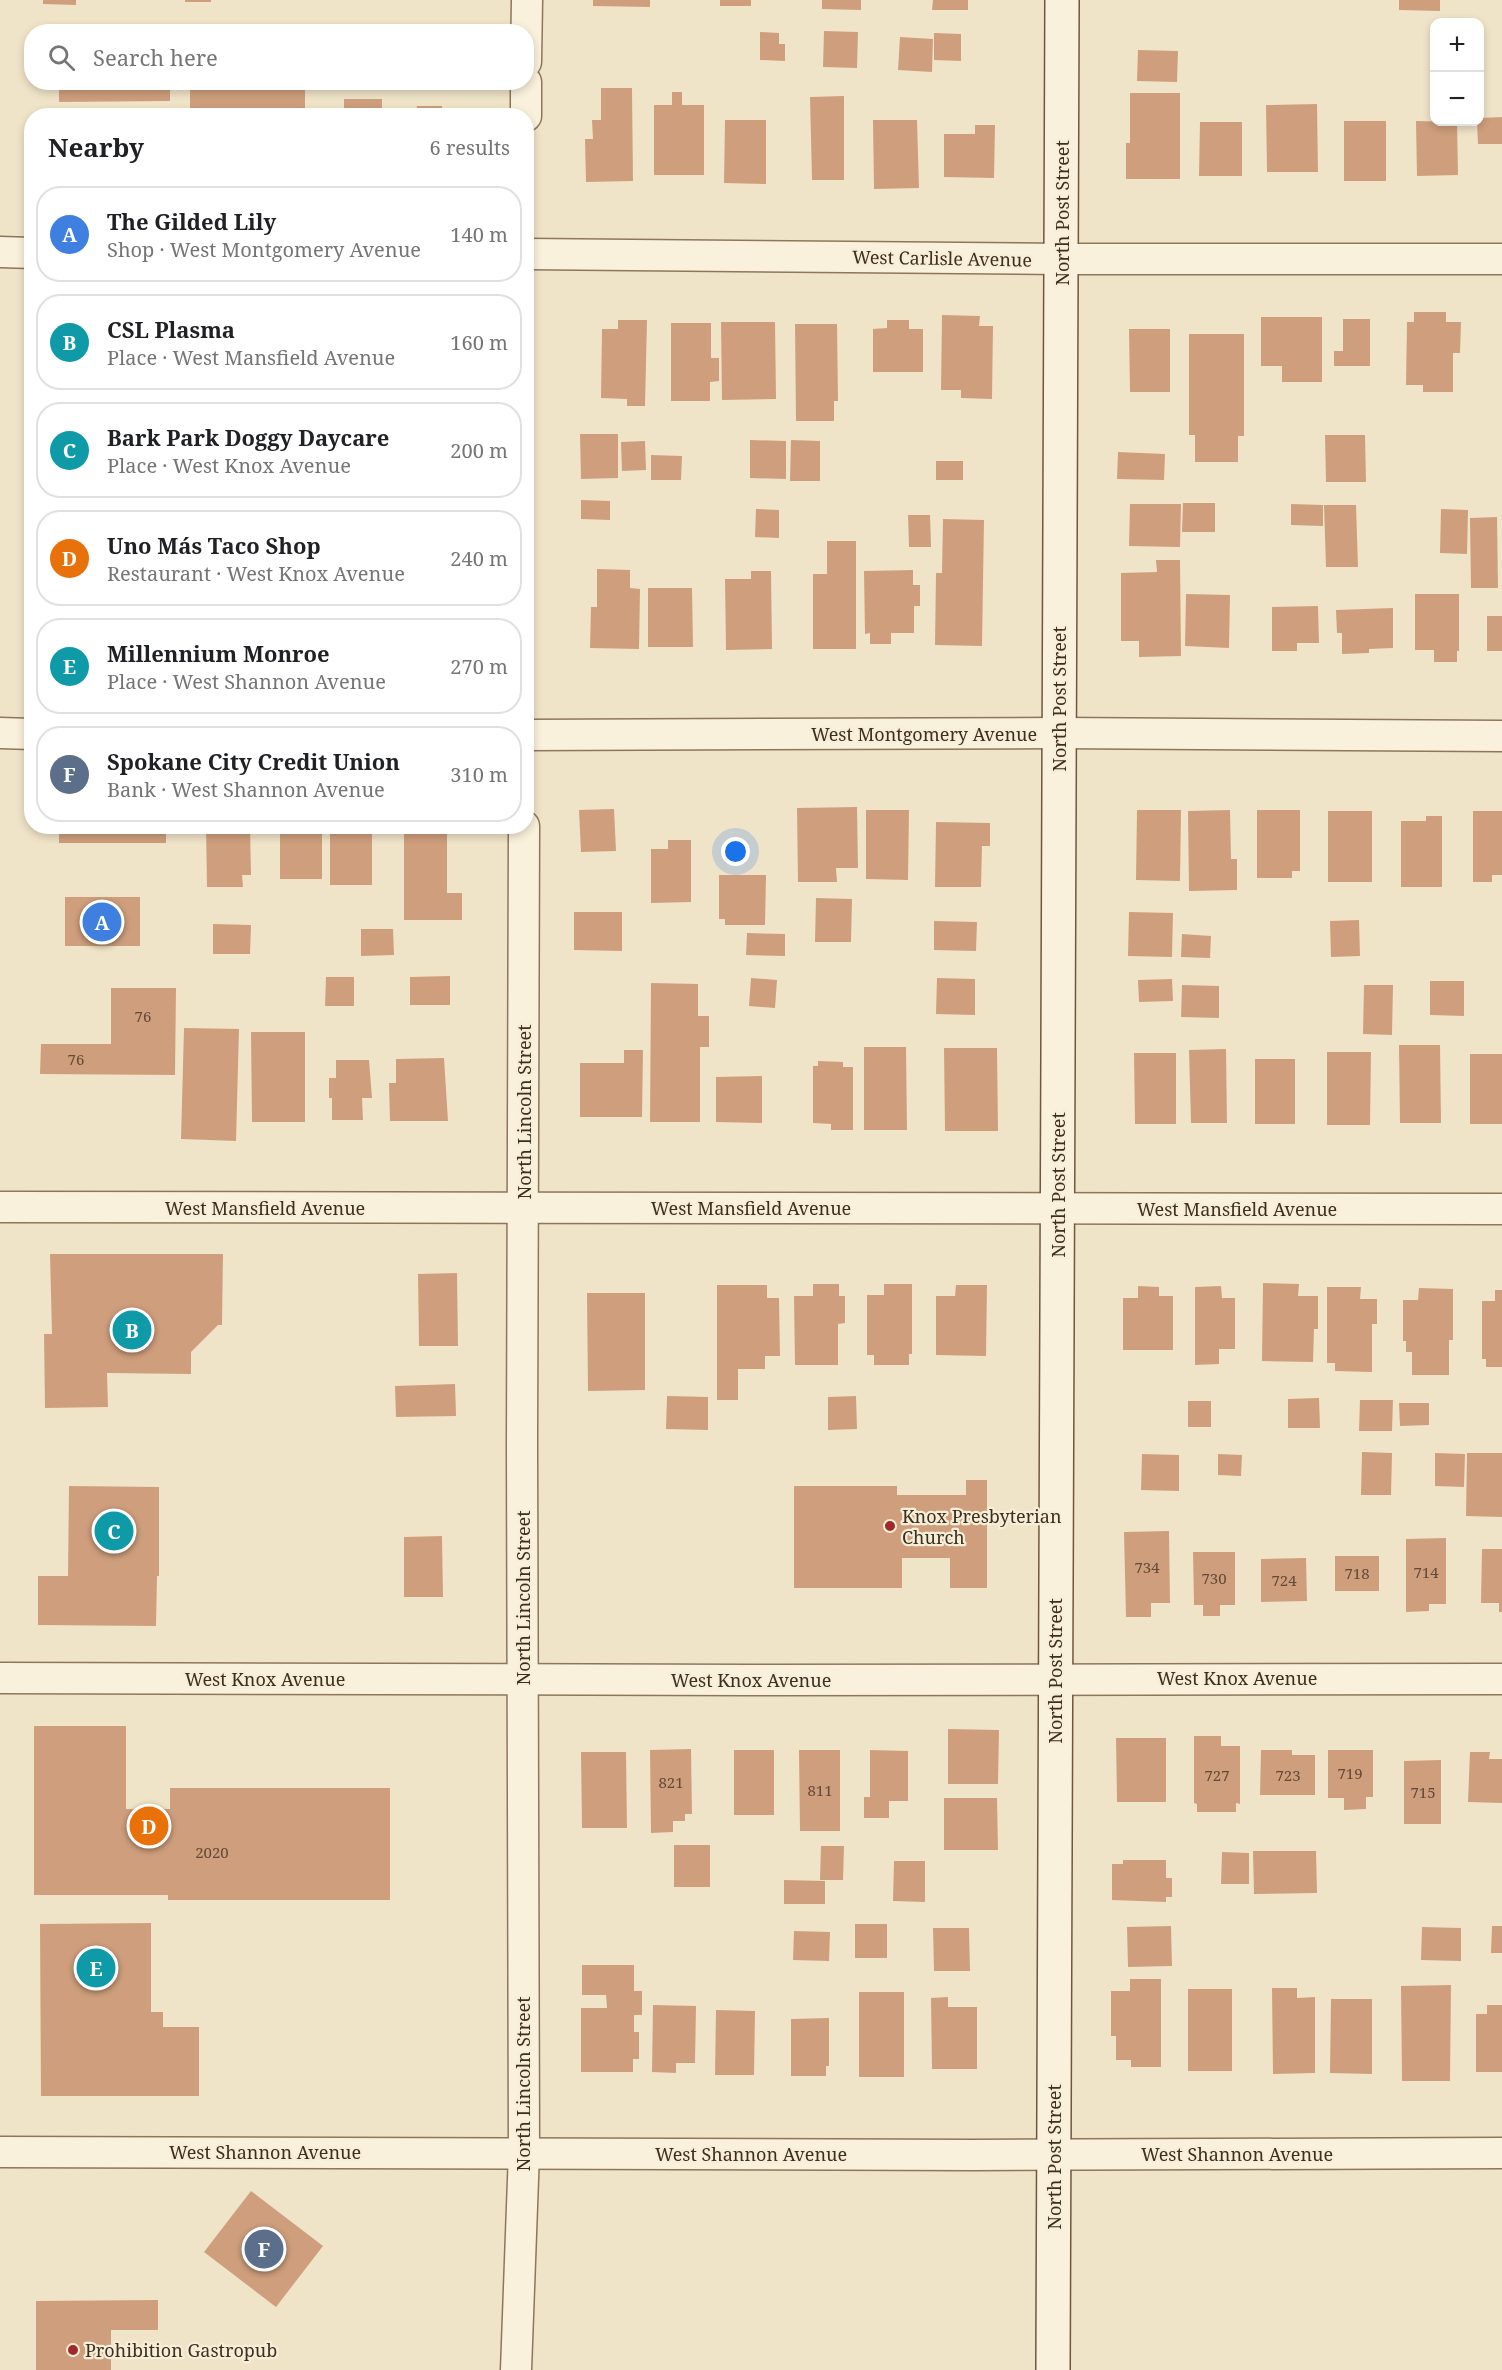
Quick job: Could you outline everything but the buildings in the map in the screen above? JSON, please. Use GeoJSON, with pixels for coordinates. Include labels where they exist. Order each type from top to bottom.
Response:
{"type":"FeatureCollection","features":[{"type":"Feature","properties":{"kind":"street"},"geometry":{"type":"LineString","coordinates":[[527,0],[527,24]]}},
{"type":"Feature","properties":{"kind":"street","name":"North Post Street"},"geometry":{"type":"LineString","coordinates":[[1053,2370],[1062,0]]}},
{"type":"Feature","properties":{"kind":"street"},"geometry":{"type":"LineString","coordinates":[[526,90],[526,108]]}},
{"type":"Feature","properties":{"kind":"street"},"geometry":{"type":"LineString","coordinates":[[0,252],[24,253]]}},
{"type":"Feature","properties":{"kind":"street","name":"West Carlisle Avenue"},"geometry":{"type":"LineString","coordinates":[[534,254],[1062,259],[1502,259]]}},
{"type":"Feature","properties":{"kind":"street"},"geometry":{"type":"LineString","coordinates":[[0,733],[24,734]]}},
{"type":"Feature","properties":{"kind":"street","name":"West Montgomery Avenue"},"geometry":{"type":"LineString","coordinates":[[534,735],[1058,733],[1502,736]]}},
{"type":"Feature","properties":{"kind":"street","name":"North Lincoln Street"},"geometry":{"type":"LineString","coordinates":[[516,2370],[524,2152],[522,1444],[524,834]]}},
{"type":"Feature","properties":{"kind":"street","name":"West Mansfield Avenue"},"geometry":{"type":"LineString","coordinates":[[0,1207],[1502,1209]]}},
{"type":"Feature","properties":{"kind":"street","name":"West Knox Avenue"},"geometry":{"type":"LineString","coordinates":[[0,1678],[523,1681],[1054,1678],[1502,1679]]}},
{"type":"Feature","properties":{"kind":"street","name":"West Shannon Avenue"},"geometry":{"type":"LineString","coordinates":[[0,2152],[1502,2153]]}},
{"type":"Feature","properties":{"kind":"place","name":"The Gilded Lily"},"geometry":{"type":"Point","coordinates":[102,922]}},
{"type":"Feature","properties":{"kind":"place","name":"CSL Plasma"},"geometry":{"type":"Point","coordinates":[132,1330]}},
{"type":"Feature","properties":{"kind":"place","name":"Knox Presbyterian Church"},"geometry":{"type":"Point","coordinates":[890,1526]}},
{"type":"Feature","properties":{"kind":"place","name":"Bark Park Doggy Daycare"},"geometry":{"type":"Point","coordinates":[114,1531]}},
{"type":"Feature","properties":{"kind":"place","name":"Uno Más Taco Shop"},"geometry":{"type":"Point","coordinates":[149,1826]}},
{"type":"Feature","properties":{"kind":"place","name":"Millennium Monroe"},"geometry":{"type":"Point","coordinates":[96,1968]}},
{"type":"Feature","properties":{"kind":"place","name":"Spokane City Credit Union"},"geometry":{"type":"Point","coordinates":[264,2249]}},
{"type":"Feature","properties":{"kind":"place","name":"Prohibition Gastropub"},"geometry":{"type":"Point","coordinates":[73,2350]}}]}
